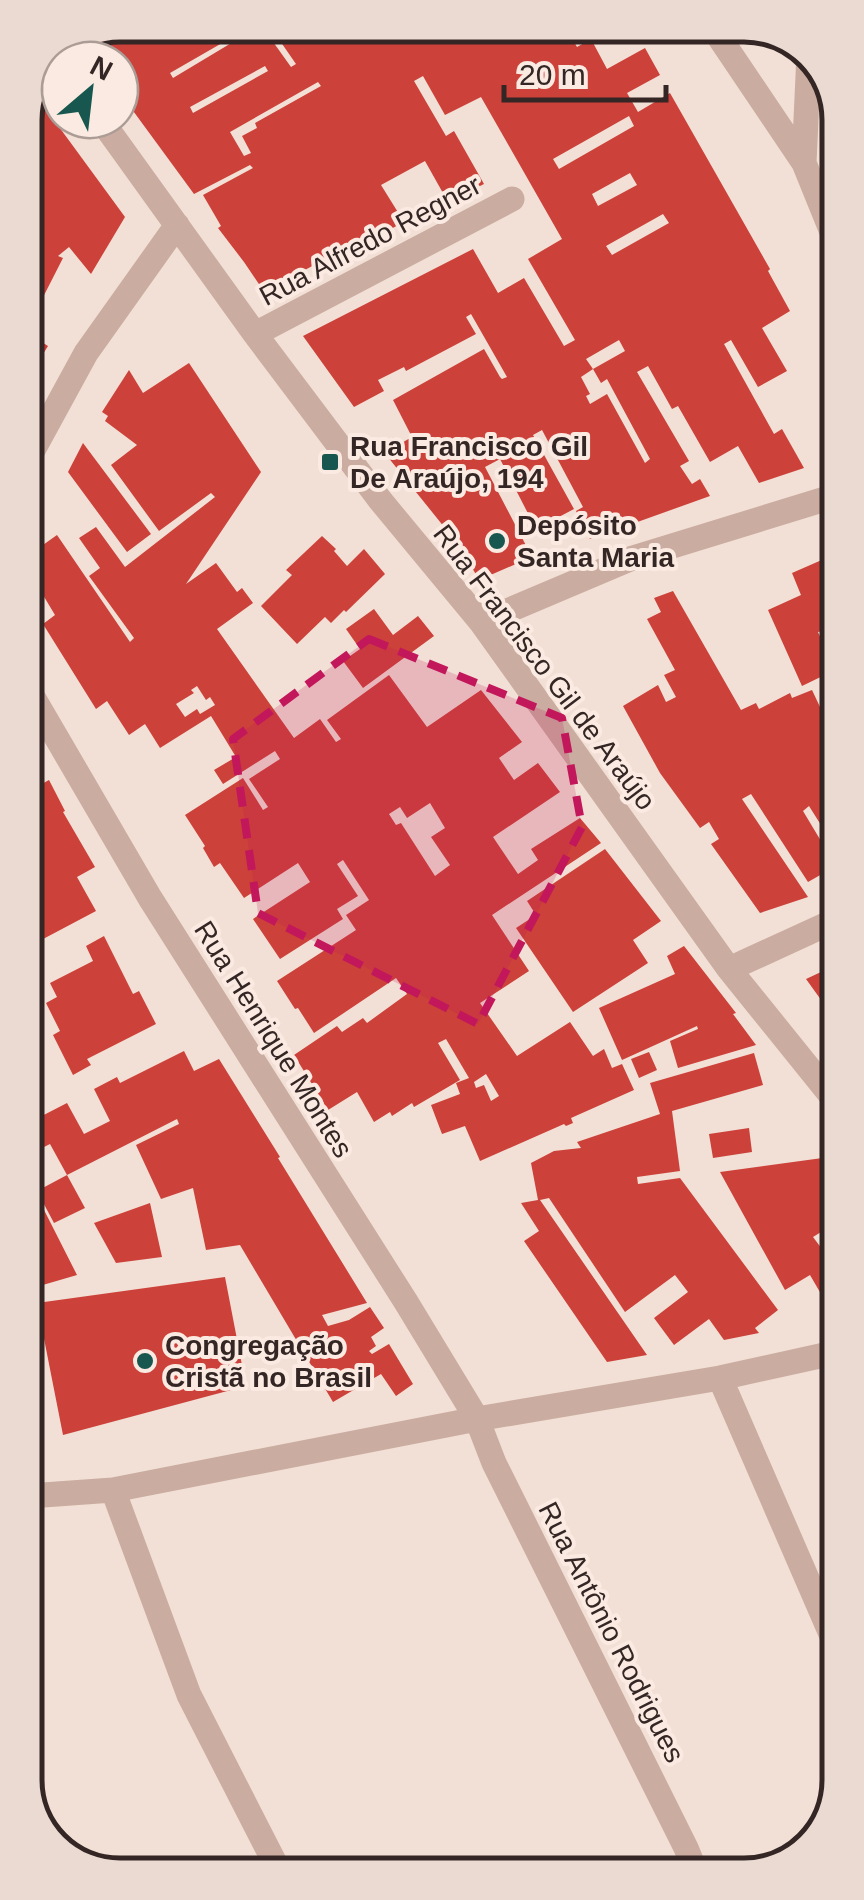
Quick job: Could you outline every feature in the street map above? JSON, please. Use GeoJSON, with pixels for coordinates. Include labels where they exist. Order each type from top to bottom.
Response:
{"type":"FeatureCollection","features":[{"type":"Feature","properties":{"kind":"street"},"geometry":{"type":"LineString","coordinates":[[723,43],[804,162],[822,207]]}},
{"type":"Feature","properties":{"kind":"street"},"geometry":{"type":"LineString","coordinates":[[804,162],[808,77]]}},
{"type":"Feature","properties":{"kind":"street","name":"Rua Francisco Gil de Araújo"},"geometry":{"type":"LineString","coordinates":[[115,140],[255,334],[380,500],[481,622],[730,969],[822,1085]]}},
{"type":"Feature","properties":{"kind":"street","name":"Rua Alfredo Regner"},"geometry":{"type":"LineString","coordinates":[[255,334],[512,199]]}},
{"type":"Feature","properties":{"kind":"street"},"geometry":{"type":"LineString","coordinates":[[43,432],[86,353],[177,225]]}},
{"type":"Feature","properties":{"kind":"street"},"geometry":{"type":"LineString","coordinates":[[481,622],[630,559],[822,500]]}},
{"type":"Feature","properties":{"kind":"street","name":"Rua Henrique Montes"},"geometry":{"type":"LineString","coordinates":[[43,714],[150,898],[477,1419]]}},
{"type":"Feature","properties":{"kind":"street"},"geometry":{"type":"LineString","coordinates":[[730,969],[822,926]]}},
{"type":"Feature","properties":{"kind":"street"},"geometry":{"type":"LineString","coordinates":[[42,1495],[113,1490],[477,1419],[720,1378],[822,1356]]}},
{"type":"Feature","properties":{"kind":"street"},"geometry":{"type":"LineString","coordinates":[[720,1378],[822,1613]]}},
{"type":"Feature","properties":{"kind":"street","name":"Rua Antônio Rodrigues"},"geometry":{"type":"LineString","coordinates":[[477,1419],[494,1463],[689,1858]]}},
{"type":"Feature","properties":{"kind":"street"},"geometry":{"type":"LineString","coordinates":[[113,1490],[189,1695],[271,1857]]}},
{"type":"Feature","properties":{"kind":"highlighted area"},"geometry":{"type":"Polygon","coordinates":[[[369,639],[562,718],[582,827],[478,1024],[258,913],[233,739],[369,639]]]}},
{"type":"Feature","properties":{"kind":"building"},"geometry":{"type":"Polygon","coordinates":[[[140,43],[222,43],[170,73],[173,78],[231,43],[274,43],[291,67],[296,64],[281,43],[575,43],[577,47],[593,43],[607,69],[645,48],[660,75],[627,93],[638,112],[670,93],[790,311],[762,328],[787,371],[758,387],[731,340],[724,344],[774,434],[782,429],[804,468],[759,483],[738,446],[710,462],[678,406],[672,409],[648,366],[637,372],[689,461],[680,466],[692,484],[700,479],[710,496],[590,539],[576,511],[583,507],[542,430],[533,435],[574,509],[536,529],[500,459],[485,467],[532,557],[479,580],[461,548],[379,446],[394,437],[398,445],[412,437],[393,400],[484,349],[500,377],[507,377],[471,314],[466,317],[476,334],[406,371],[404,367],[378,380],[384,391],[354,407],[303,336],[473,249],[498,293],[524,278],[564,346],[575,340],[528,259],[562,239],[481,97],[445,115],[423,76],[414,81],[446,136],[454,131],[484,184],[448,202],[425,161],[381,185],[404,222],[372,239],[370,235],[303,271],[306,275],[267,296],[218,228],[221,226],[203,195],[253,168],[250,165],[194,194],[140,120],[140,43]],[[265,66],[190,107],[193,113],[268,71],[265,66]],[[318,82],[230,132],[244,156],[251,153],[242,136],[257,128],[255,123],[321,86],[318,82]],[[629,116],[553,159],[559,169],[634,126],[629,116]],[[630,173],[592,194],[598,206],[637,185],[630,173]],[[663,214],[606,246],[612,255],[669,223],[663,214]],[[619,340],[586,359],[593,369],[625,351],[619,340]],[[593,369],[581,377],[590,394],[586,396],[590,404],[607,394],[645,463],[650,459],[607,379],[601,383],[593,369]]]}},
{"type":"Feature","properties":{"kind":"building"},"geometry":{"type":"Polygon","coordinates":[[[43,140],[69,140],[125,217],[91,274],[69,247],[58,256],[63,258],[43,297],[43,140]]]}},
{"type":"Feature","properties":{"kind":"building"},"geometry":{"type":"Polygon","coordinates":[[[189,363],[261,472],[186,584],[216,563],[237,592],[242,588],[253,603],[217,629],[294,738],[320,719],[336,742],[341,739],[327,720],[389,675],[427,727],[481,690],[522,742],[499,758],[514,780],[538,763],[560,792],[493,837],[518,874],[538,860],[531,849],[580,818],[601,843],[492,915],[529,971],[480,1003],[517,1056],[570,1022],[593,1056],[604,1049],[612,1068],[622,1064],[634,1090],[571,1118],[573,1123],[480,1161],[465,1126],[442,1134],[431,1105],[460,1094],[456,1083],[469,1078],[446,1039],[438,1043],[460,1080],[414,1107],[412,1103],[374,1122],[357,1092],[328,1110],[294,1055],[337,1026],[342,1032],[363,1018],[367,1023],[407,994],[396,978],[314,1033],[277,981],[356,930],[346,915],[369,900],[343,860],[337,864],[358,896],[337,909],[343,919],[280,959],[253,919],[310,882],[298,863],[244,898],[220,863],[214,867],[185,815],[243,778],[263,810],[268,807],[249,779],[280,759],[275,751],[223,784],[214,770],[236,757],[211,716],[160,748],[145,724],[129,735],[107,701],[96,709],[43,624],[55,615],[43,595],[43,545],[57,535],[130,642],[134,638],[89,576],[100,568],[79,538],[96,527],[125,567],[215,497],[211,493],[159,531],[111,465],[137,445],[105,421],[108,416],[102,412],[129,370],[143,393],[189,363]],[[197,686],[191,690],[194,693],[176,704],[185,717],[215,705],[210,697],[206,700],[197,686]],[[430,803],[407,818],[400,807],[389,814],[396,825],[401,823],[435,876],[450,865],[431,837],[445,828],[430,803]],[[486,1074],[474,1082],[476,1088],[484,1085],[491,1101],[499,1096],[486,1074]]]}},
{"type":"Feature","properties":{"kind":"building"},"geometry":{"type":"Polygon","coordinates":[[[83,443],[151,534],[127,552],[68,472],[83,443]]]}},
{"type":"Feature","properties":{"kind":"building"},"geometry":{"type":"Polygon","coordinates":[[[322,536],[347,566],[364,549],[385,574],[346,612],[331,623],[325,617],[297,644],[261,606],[292,575],[286,570],[322,536]]]}},
{"type":"Feature","properties":{"kind":"building"},"geometry":{"type":"Polygon","coordinates":[[[822,560],[822,631],[818,632],[822,641],[822,676],[802,686],[768,610],[801,595],[792,573],[822,560]]]}},
{"type":"Feature","properties":{"kind":"building"},"geometry":{"type":"Polygon","coordinates":[[[673,591],[741,710],[756,703],[759,709],[790,693],[792,698],[812,690],[822,706],[822,827],[809,806],[803,811],[822,843],[822,874],[808,882],[751,794],[742,799],[808,897],[760,913],[711,844],[719,839],[709,822],[700,828],[660,773],[623,706],[658,685],[666,702],[676,697],[664,675],[675,670],[647,619],[661,612],[654,598],[673,591]]]}},
{"type":"Feature","properties":{"kind":"building"},"geometry":{"type":"Polygon","coordinates":[[[374,609],[393,635],[418,616],[434,636],[363,688],[343,661],[360,649],[346,629],[374,609]]]}},
{"type":"Feature","properties":{"kind":"building"},"geometry":{"type":"Polygon","coordinates":[[[49,780],[95,867],[77,877],[96,911],[43,939],[44,894],[43,783],[49,780]]]}},
{"type":"Feature","properties":{"kind":"building"},"geometry":{"type":"Polygon","coordinates":[[[605,849],[661,921],[633,940],[648,963],[573,1012],[516,928],[536,915],[527,901],[605,849]]]}},
{"type":"Feature","properties":{"kind":"building"},"geometry":{"type":"Polygon","coordinates":[[[104,936],[133,994],[139,991],[156,1024],[87,1059],[91,1065],[73,1075],[53,1035],[60,1031],[46,1003],[57,997],[50,983],[93,961],[86,946],[104,936]]]}},
{"type":"Feature","properties":{"kind":"building"},"geometry":{"type":"Polygon","coordinates":[[[684,946],[756,1045],[678,1068],[670,1041],[698,1029],[697,1026],[622,1060],[599,1008],[675,974],[667,956],[684,946]]]}},
{"type":"Feature","properties":{"kind":"building"},"geometry":{"type":"Polygon","coordinates":[[[822,972],[822,1001],[806,979],[822,972]]]}},
{"type":"Feature","properties":{"kind":"building"},"geometry":{"type":"Polygon","coordinates":[[[184,1051],[194,1071],[219,1059],[367,1303],[322,1315],[328,1326],[349,1320],[370,1307],[384,1328],[371,1337],[376,1346],[369,1351],[372,1354],[389,1344],[413,1384],[396,1396],[381,1374],[333,1402],[240,1245],[206,1250],[193,1188],[161,1199],[136,1145],[179,1124],[177,1119],[67,1175],[50,1144],[42,1148],[42,1116],[67,1103],[84,1134],[110,1121],[94,1089],[117,1077],[120,1083],[184,1051]]]}},
{"type":"Feature","properties":{"kind":"building"},"geometry":{"type":"Polygon","coordinates":[[[649,1052],[657,1070],[639,1078],[631,1059],[649,1052]]]}},
{"type":"Feature","properties":{"kind":"building"},"geometry":{"type":"Polygon","coordinates":[[[754,1053],[763,1085],[672,1111],[680,1171],[637,1177],[638,1184],[680,1178],[778,1310],[755,1328],[759,1333],[724,1340],[709,1319],[674,1345],[654,1318],[688,1292],[675,1275],[625,1312],[549,1198],[540,1200],[647,1355],[607,1362],[524,1241],[539,1231],[521,1203],[538,1200],[531,1163],[554,1151],[581,1148],[577,1142],[660,1114],[650,1083],[754,1053]]]}},
{"type":"Feature","properties":{"kind":"building"},"geometry":{"type":"Polygon","coordinates":[[[749,1128],[752,1152],[713,1158],[709,1134],[749,1128]]]}},
{"type":"Feature","properties":{"kind":"building"},"geometry":{"type":"Polygon","coordinates":[[[822,1158],[822,1231],[813,1237],[822,1249],[822,1296],[810,1275],[785,1290],[720,1172],[822,1158]]]}},
{"type":"Feature","properties":{"kind":"building"},"geometry":{"type":"Polygon","coordinates":[[[67,1175],[85,1208],[54,1223],[42,1201],[42,1188],[67,1175]]]}},
{"type":"Feature","properties":{"kind":"building"},"geometry":{"type":"Polygon","coordinates":[[[150,1203],[162,1257],[116,1263],[94,1223],[150,1203]]]}},
{"type":"Feature","properties":{"kind":"building"},"geometry":{"type":"Polygon","coordinates":[[[42,1207],[77,1275],[42,1285],[42,1207]]]}},
{"type":"Feature","properties":{"kind":"building","name":"Congregação Cristã no Brasil"},"geometry":{"type":"Polygon","coordinates":[[[225,1277],[246,1386],[63,1435],[42,1330],[42,1302],[225,1277]]]}},
{"type":"Feature","properties":{"kind":"place","name":"Rua Francisco Gil De Araújo, 194"},"geometry":{"type":"Point","coordinates":[330,462]}},
{"type":"Feature","properties":{"kind":"place","name":"Depósito Santa Maria"},"geometry":{"type":"Point","coordinates":[497,541]}},
{"type":"Feature","properties":{"kind":"place","name":"Congregação Cristã no Brasil"},"geometry":{"type":"Point","coordinates":[145,1361]}}]}
